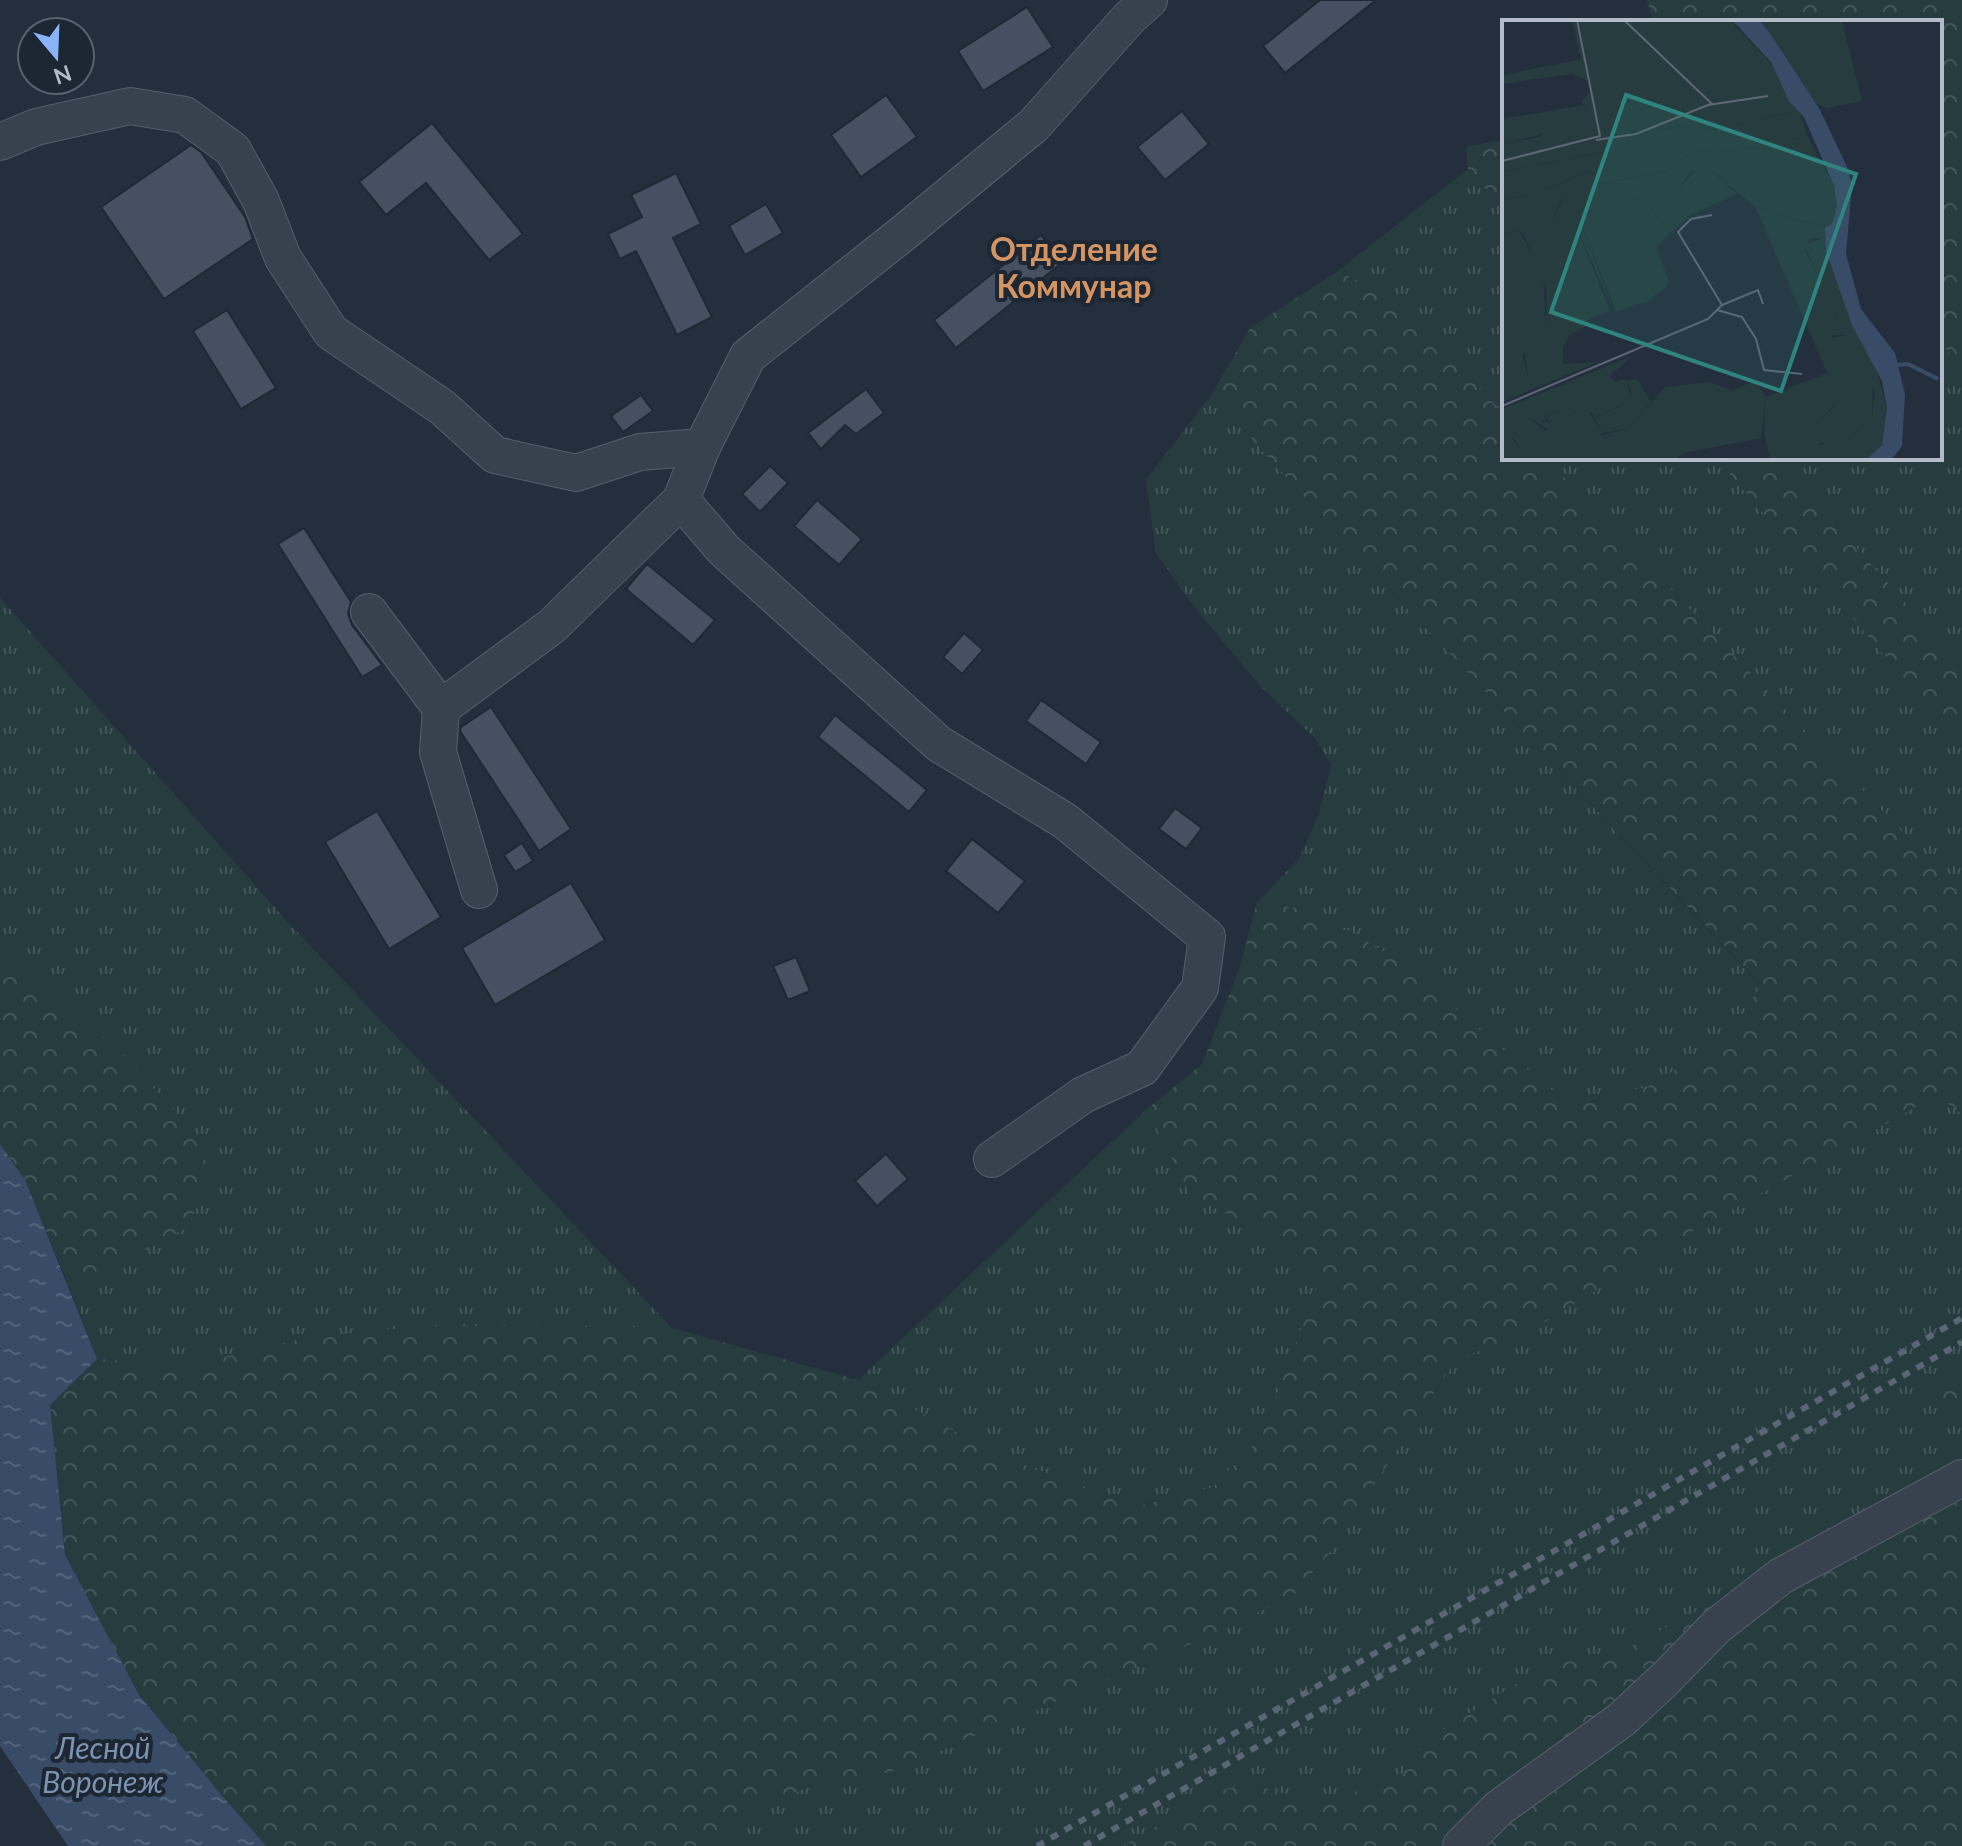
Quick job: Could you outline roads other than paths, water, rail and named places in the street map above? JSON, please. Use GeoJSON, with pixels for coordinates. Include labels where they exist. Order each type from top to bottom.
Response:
{"type":"FeatureCollection","features":[{"type":"Feature","properties":{"kind":"street"},"geometry":{"type":"LineString","coordinates":[[441,708],[552,626],[681,500],[702,447],[748,356],[1034,125],[1129,18],[1149,0]]}},
{"type":"Feature","properties":{"kind":"street"},"geometry":{"type":"LineString","coordinates":[[0,142],[36,127],[130,106],[185,115],[233,150],[261,201],[283,258],[331,332],[442,407],[495,455],[576,473],[640,452],[702,447]]}},
{"type":"Feature","properties":{"kind":"street"},"geometry":{"type":"LineString","coordinates":[[681,500],[724,550],[939,744],[1065,821],[1207,937],[1200,988],[1142,1068],[1083,1095],[992,1159]]}},
{"type":"Feature","properties":{"kind":"street"},"geometry":{"type":"LineString","coordinates":[[369,612],[441,708],[438,752],[479,890]]}},
{"type":"Feature","properties":{"kind":"street"},"geometry":{"type":"LineString","coordinates":[[1461,1846],[1499,1808],[1621,1720],[1717,1626],[1781,1576],[1962,1478]]}},
{"type":"Feature","properties":{"kind":"water","name":"Лесной Воронеж"},"geometry":{"type":"Polygon","coordinates":[[[0,1144],[26,1182],[97,1359],[50,1405],[65,1555],[139,1695],[266,1846],[68,1846],[0,1746],[0,1144]]]}},
{"type":"Feature","properties":{"kind":"railway"},"geometry":{"type":"LineString","coordinates":[[1037,1846],[1962,1318]]}},
{"type":"Feature","properties":{"kind":"railway"},"geometry":{"type":"LineString","coordinates":[[1084,1846],[1962,1342]]}},
{"type":"Feature","properties":{"kind":"district","name":"Отделение Коммунар"},"geometry":{"type":"Point","coordinates":[1074,268]}}]}
